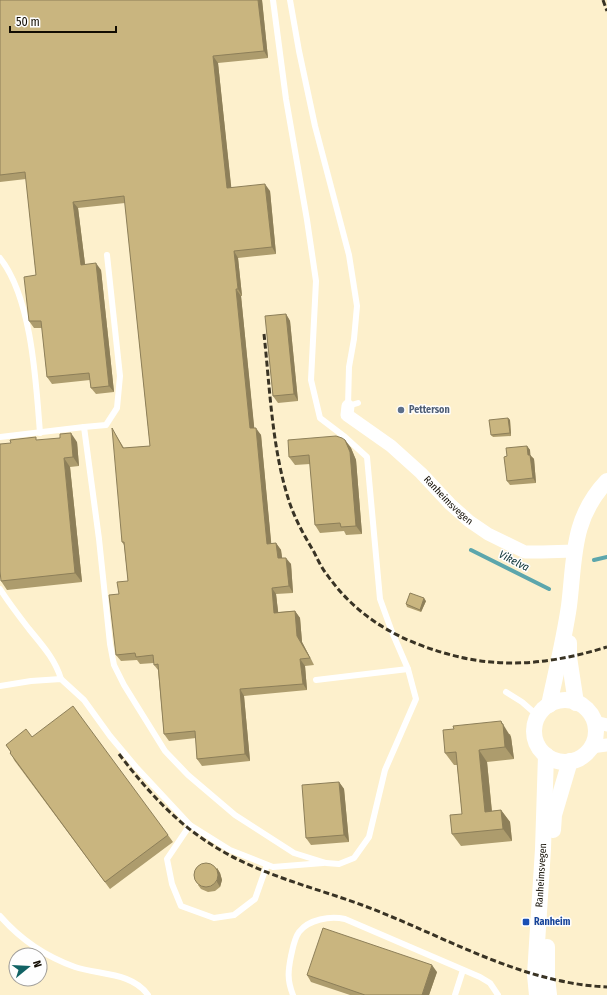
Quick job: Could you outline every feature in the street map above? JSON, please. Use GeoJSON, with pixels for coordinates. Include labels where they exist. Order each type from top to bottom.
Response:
{"type":"FeatureCollection","features":[{"type":"Feature","properties":{"kind":"street","name":"Ranheimsvegen"},"geometry":{"type":"LineString","coordinates":[[353,404],[347,415],[391,446],[421,473],[450,504],[469,521],[488,534],[525,552],[574,554]]}},
{"type":"Feature","properties":{"kind":"street"},"geometry":{"type":"LineString","coordinates":[[543,710],[562,701],[576,702],[587,710],[600,724],[591,747],[582,757],[570,761],[557,761],[546,755],[537,744],[534,730],[543,710],[560,659],[574,554],[580,523],[589,503],[607,481]]}},
{"type":"Feature","properties":{"kind":"street"},"geometry":{"type":"LineString","coordinates":[[568,607],[569,657],[576,702]]}},
{"type":"Feature","properties":{"kind":"street"},"geometry":{"type":"LineString","coordinates":[[591,747],[607,745]]}},
{"type":"Feature","properties":{"kind":"street","name":"Ranheimsvegen"},"geometry":{"type":"LineString","coordinates":[[537,995],[535,975],[543,842],[546,755]]}},
{"type":"Feature","properties":{"kind":"street","name":"Ranheimsvegen"},"geometry":{"type":"LineString","coordinates":[[549,995],[546,950],[554,815],[570,761]]}},
{"type":"Feature","properties":{"kind":"lane"},"geometry":{"type":"LineString","coordinates":[[0,589],[11,606],[51,656],[57,666],[61,679],[84,700],[110,736],[136,767],[190,825],[230,850],[273,867],[326,863],[339,864],[354,858],[369,837],[385,770],[416,699],[408,669],[380,599],[367,457],[345,437],[320,418],[311,380],[316,281],[286,99],[272,0]]}},
{"type":"Feature","properties":{"kind":"lane"},"geometry":{"type":"LineString","coordinates":[[290,0],[315,126],[349,255],[357,306],[354,339],[349,367],[353,404]]}},
{"type":"Feature","properties":{"kind":"lane"},"geometry":{"type":"LineString","coordinates":[[0,437],[106,425],[117,408],[120,376],[107,255]]}},
{"type":"Feature","properties":{"kind":"lane"},"geometry":{"type":"LineString","coordinates":[[0,258],[7,267],[18,292],[26,319],[33,365],[40,433]]}},
{"type":"Feature","properties":{"kind":"lane"},"geometry":{"type":"LineString","coordinates":[[84,427],[99,539],[110,644],[114,664],[124,685],[165,751],[188,775],[235,815],[294,853],[326,863]]}},
{"type":"Feature","properties":{"kind":"lane"},"geometry":{"type":"LineString","coordinates":[[316,680],[408,669]]}},
{"type":"Feature","properties":{"kind":"lane"},"geometry":{"type":"LineString","coordinates":[[0,686],[31,681],[61,679]]}},
{"type":"Feature","properties":{"kind":"lane"},"geometry":{"type":"LineString","coordinates":[[506,692],[543,710]]}},
{"type":"Feature","properties":{"kind":"lane"},"geometry":{"type":"LineString","coordinates":[[190,825],[167,859],[172,884],[181,906],[214,918],[234,914],[255,899],[267,865]]}},
{"type":"Feature","properties":{"kind":"lane"},"geometry":{"type":"LineString","coordinates":[[0,916],[21,937],[51,956],[76,967],[117,976],[131,981],[140,986],[148,995]]}},
{"type":"Feature","properties":{"kind":"lane"},"geometry":{"type":"LineString","coordinates":[[293,995],[289,984],[288,971],[294,944],[299,932],[308,924],[321,919],[334,917],[344,919],[463,970],[490,983],[498,995]]}},
{"type":"Feature","properties":{"kind":"lane"},"geometry":{"type":"LineString","coordinates":[[456,995],[463,970]]}},
{"type":"Feature","properties":{"kind":"building"},"geometry":{"type":"Polygon","coordinates":[[[0,0],[258,0],[264,51],[213,56],[227,188],[265,184],[272,247],[234,251],[238,289],[236,289],[250,428],[256,428],[267,544],[276,543],[278,558],[286,558],[289,586],[272,588],[274,613],[295,611],[297,636],[310,658],[300,659],[303,684],[240,689],[245,754],[197,759],[195,731],[164,734],[158,664],[154,665],[153,655],[136,657],[135,653],[116,655],[109,595],[119,594],[117,582],[128,581],[124,542],[122,542],[112,428],[123,448],[150,446],[124,196],[73,202],[81,265],[96,263],[109,386],[91,388],[89,373],[47,377],[41,321],[29,321],[24,277],[36,275],[25,172],[0,175],[0,0]]]}},
{"type":"Feature","properties":{"kind":"building"},"geometry":{"type":"Polygon","coordinates":[[[286,314],[294,394],[273,396],[265,316],[286,314]]]}},
{"type":"Feature","properties":{"kind":"building"},"geometry":{"type":"Polygon","coordinates":[[[508,418],[510,433],[491,435],[489,420],[508,418]]]}},
{"type":"Feature","properties":{"kind":"building"},"geometry":{"type":"Polygon","coordinates":[[[71,433],[73,457],[64,458],[75,573],[1,581],[0,444],[11,443],[10,440],[36,437],[36,440],[60,438],[60,434],[71,433]]]}},
{"type":"Feature","properties":{"kind":"building"},"geometry":{"type":"Polygon","coordinates":[[[336,436],[345,440],[350,452],[356,526],[341,527],[340,523],[315,525],[309,455],[289,457],[288,440],[336,436]]]}},
{"type":"Feature","properties":{"kind":"building"},"geometry":{"type":"Polygon","coordinates":[[[527,446],[528,455],[530,455],[533,478],[507,481],[504,457],[507,456],[506,448],[527,446]]]}},
{"type":"Feature","properties":{"kind":"building"},"geometry":{"type":"Polygon","coordinates":[[[410,593],[424,598],[420,610],[406,604],[410,593]]]}},
{"type":"Feature","properties":{"kind":"building"},"geometry":{"type":"Polygon","coordinates":[[[73,706],[168,835],[105,882],[10,753],[11,752],[6,745],[26,729],[32,737],[73,706]]]}},
{"type":"Feature","properties":{"kind":"building"},"geometry":{"type":"Polygon","coordinates":[[[501,721],[503,724],[505,747],[479,750],[485,812],[501,810],[503,829],[452,834],[450,815],[462,814],[456,752],[445,753],[443,730],[454,729],[453,726],[501,721]]]}},
{"type":"Feature","properties":{"kind":"building"},"geometry":{"type":"Polygon","coordinates":[[[339,782],[344,835],[306,838],[302,785],[339,782]]]}},
{"type":"Feature","properties":{"kind":"building"},"geometry":{"type":"Polygon","coordinates":[[[206,863],[215,866],[218,875],[215,884],[206,887],[197,884],[194,875],[197,866],[206,863]]]}},
{"type":"Feature","properties":{"kind":"building"},"geometry":{"type":"Polygon","coordinates":[[[323,928],[432,965],[422,995],[365,995],[307,975],[323,928]]]}},
{"type":"Feature","properties":{"kind":"waterway","name":"Vikelva"},"geometry":{"type":"LineString","coordinates":[[471,550],[549,589]]}},
{"type":"Feature","properties":{"kind":"waterway","name":"Vikelva"},"geometry":{"type":"LineString","coordinates":[[594,560],[607,557]]}},
{"type":"Feature","properties":{"kind":"railway"},"geometry":{"type":"LineString","coordinates":[[603,0],[607,11]]}},
{"type":"Feature","properties":{"kind":"railway"},"geometry":{"type":"LineString","coordinates":[[264,334],[275,441],[279,463],[290,504],[301,529],[324,570],[346,598],[367,616],[390,631],[415,643],[440,652],[464,658],[487,662],[534,662],[582,654],[607,647]]}},
{"type":"Feature","properties":{"kind":"railway"},"geometry":{"type":"LineString","coordinates":[[119,754],[149,791],[183,824],[209,843],[245,863],[362,905],[482,956],[512,967],[543,977],[575,984],[607,987]]}},
{"type":"Feature","properties":{"kind":"place","name":"Petterson"},"geometry":{"type":"Point","coordinates":[401,410]}},
{"type":"Feature","properties":{"kind":"place","name":"Ranheim"},"geometry":{"type":"Point","coordinates":[526,922]}}]}
